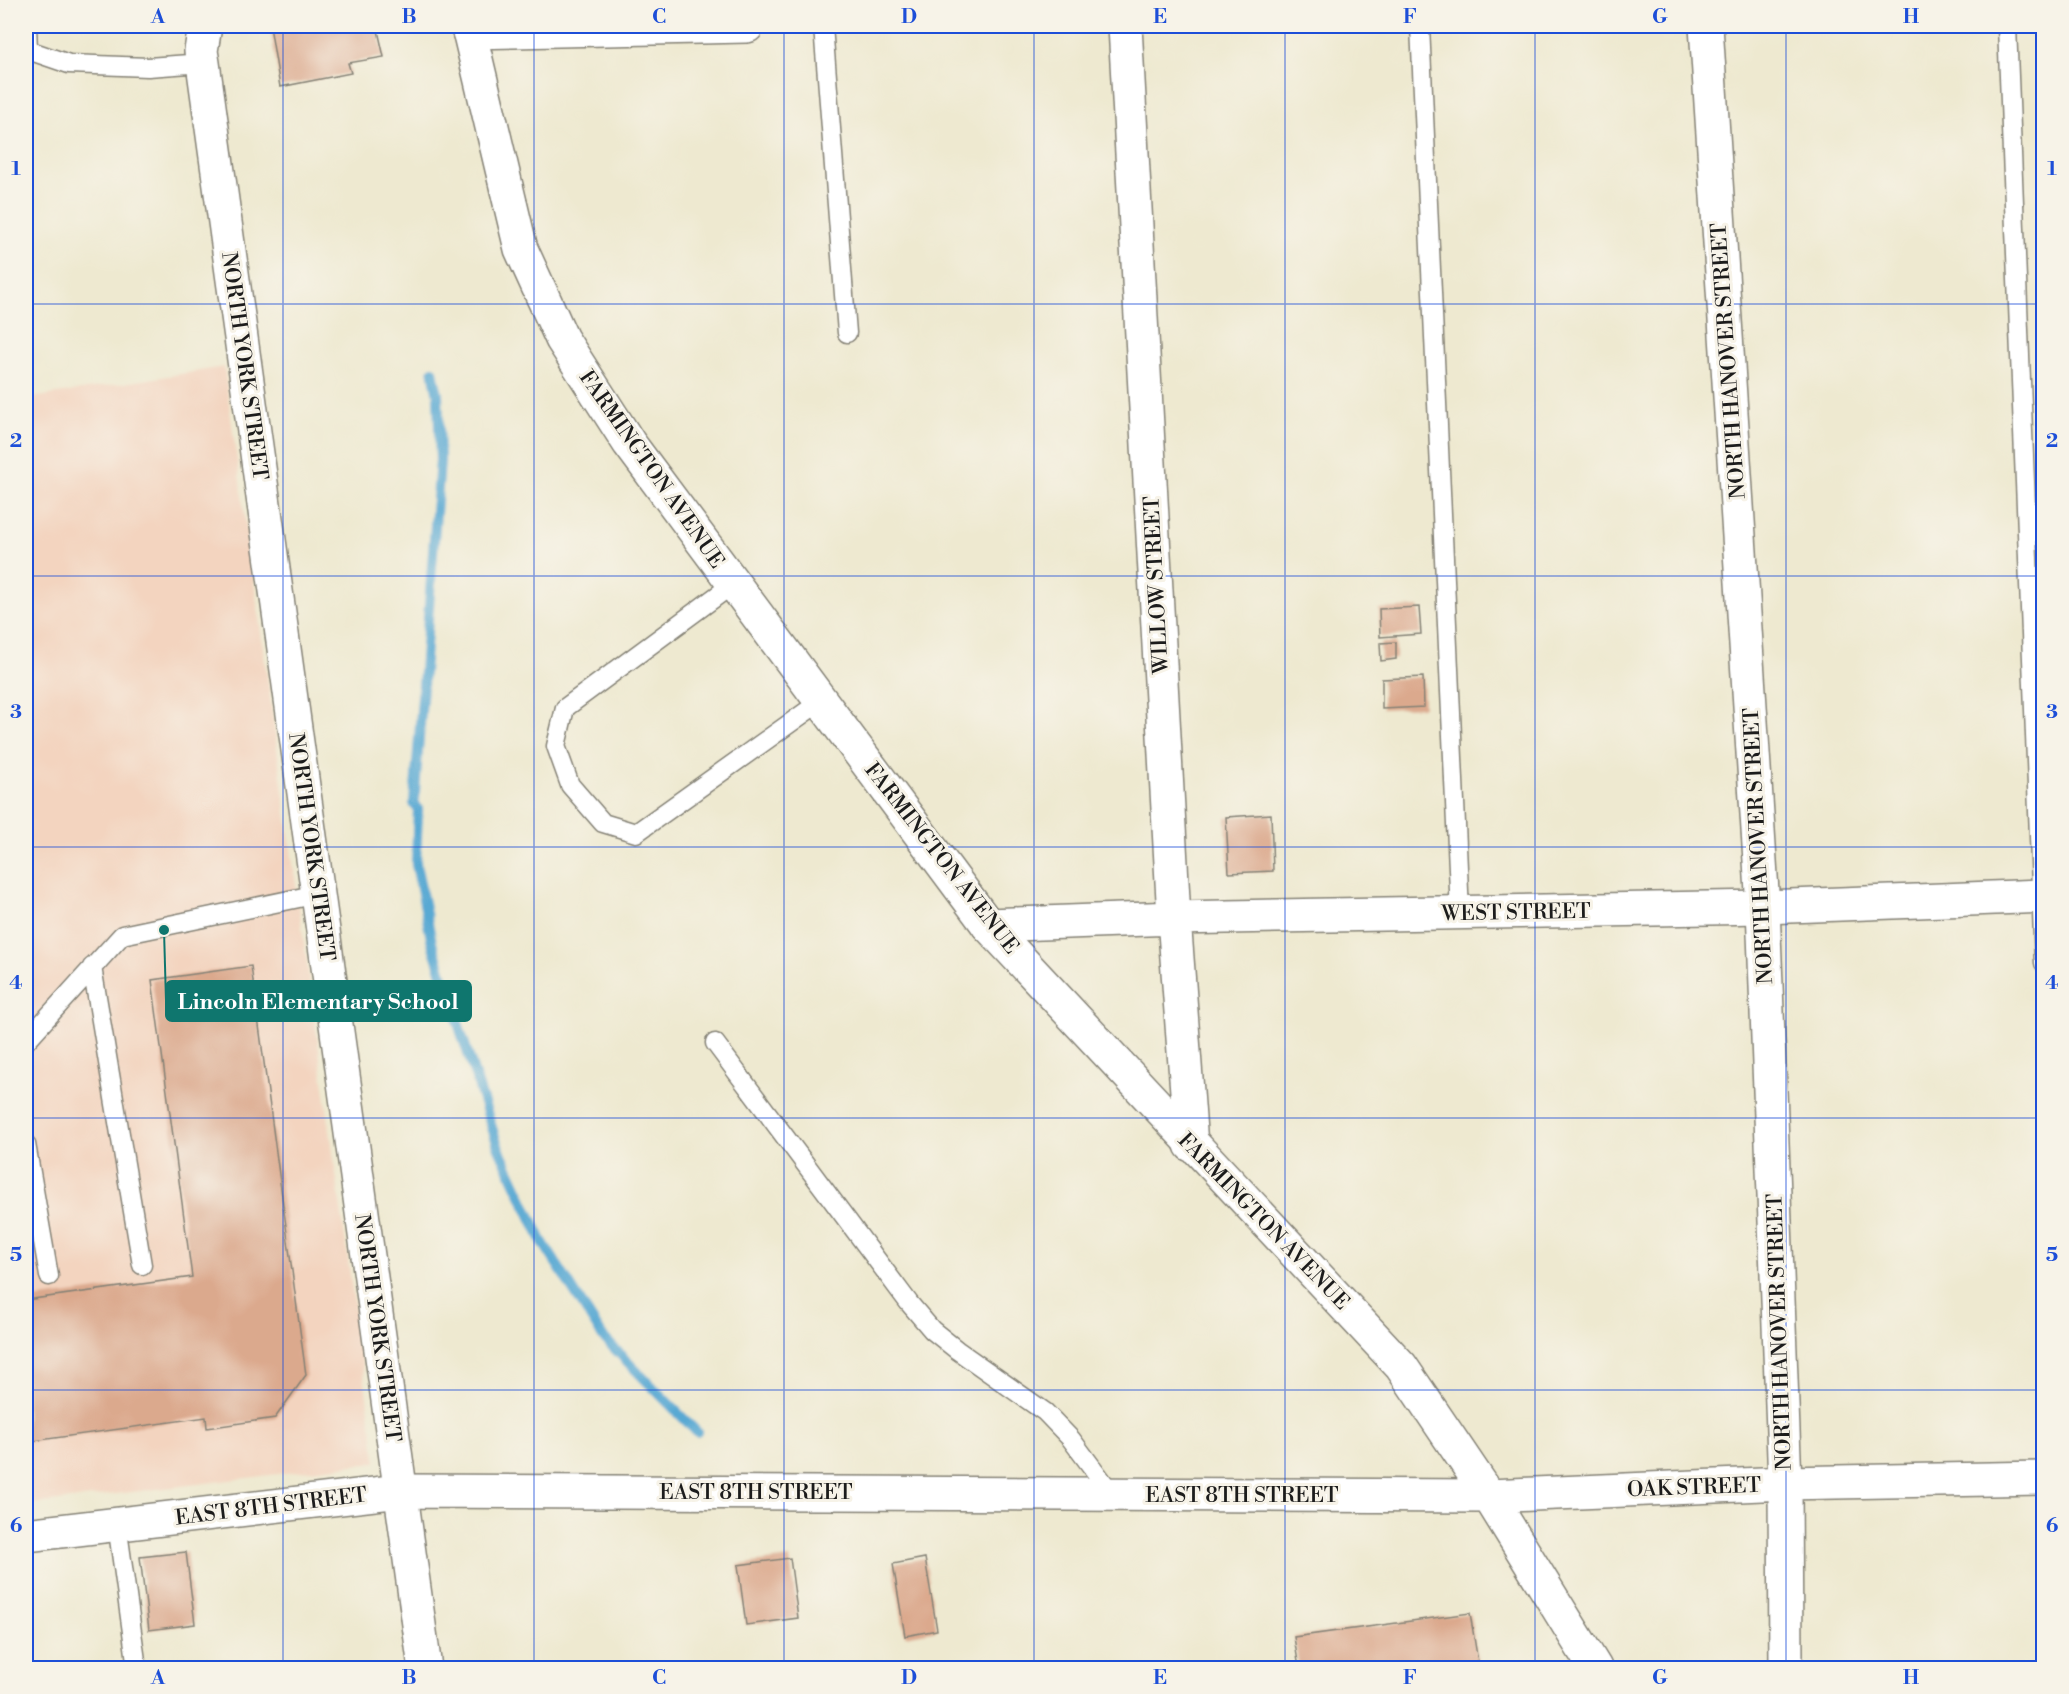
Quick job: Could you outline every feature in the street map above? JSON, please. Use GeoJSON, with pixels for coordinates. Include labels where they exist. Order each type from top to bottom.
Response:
{"type":"FeatureCollection","features":[{"type":"Feature","properties":{"kind":"street","name":"NORTH YORK STREET"},"geometry":{"type":"LineString","coordinates":[[205,26],[201,51],[425,1668]]}},
{"type":"Feature","properties":{"kind":"street"},"geometry":{"type":"LineString","coordinates":[[468,29],[747,26]]}},
{"type":"Feature","properties":{"kind":"street","name":"WILLOW STREET"},"geometry":{"type":"LineString","coordinates":[[1125,26],[1174,918],[1191,1145]]}},
{"type":"Feature","properties":{"kind":"street","name":"NORTH HANOVER STREET"},"geometry":{"type":"LineString","coordinates":[[1706,26],[1763,907],[1785,1484],[1786,1668]]}},
{"type":"Feature","properties":{"kind":"street","name":"FARMINGTON AVENUE"},"geometry":{"type":"LineString","coordinates":[[468,29],[521,249],[562,339],[629,443],[988,925],[1191,1145],[1322,1280],[1401,1366],[1489,1496],[1595,1668]]}},
{"type":"Feature","properties":{"kind":"street","name":"WEST STREET"},"geometry":{"type":"LineString","coordinates":[[988,925],[1174,918],[1763,907],[2042,896]]}},
{"type":"Feature","properties":{"kind":"street","name":"OAK STREET"},"geometry":{"type":"LineString","coordinates":[[1489,1496],[1785,1484],[2043,1478]]}},
{"type":"Feature","properties":{"kind":"street","name":"EAST 8TH STREET"},"geometry":{"type":"LineString","coordinates":[[26,1535],[400,1491],[1489,1496]]}},
{"type":"Feature","properties":{"kind":"lane"},"geometry":{"type":"LineString","coordinates":[[27,26],[28,50],[69,63],[148,67],[203,63]]}},
{"type":"Feature","properties":{"kind":"lane"},"geometry":{"type":"LineString","coordinates":[[823,26],[847,333]]}},
{"type":"Feature","properties":{"kind":"lane"},"geometry":{"type":"LineString","coordinates":[[1420,26],[1460,913]]}},
{"type":"Feature","properties":{"kind":"lane"},"geometry":{"type":"LineString","coordinates":[[2007,26],[2043,963]]}},
{"type":"Feature","properties":{"kind":"lane"},"geometry":{"type":"LineString","coordinates":[[734,584],[565,708],[556,746],[570,785],[603,822],[636,833],[821,701]]}},
{"type":"Feature","properties":{"kind":"lane"},"geometry":{"type":"LineString","coordinates":[[26,1041],[122,935],[318,894]]}},
{"type":"Feature","properties":{"kind":"lane"},"geometry":{"type":"LineString","coordinates":[[92,967],[142,1264]]}},
{"type":"Feature","properties":{"kind":"lane"},"geometry":{"type":"LineString","coordinates":[[715,1043],[924,1321],[957,1350],[1044,1412],[1071,1439],[1113,1494]]}},
{"type":"Feature","properties":{"kind":"lane"},"geometry":{"type":"LineString","coordinates":[[26,1144],[49,1276]]}},
{"type":"Feature","properties":{"kind":"lane"},"geometry":{"type":"LineString","coordinates":[[117,1524],[137,1668]]}},
{"type":"Feature","properties":{"kind":"shaded area"},"geometry":{"type":"Polygon","coordinates":[[[224,367],[376,1462],[26,1505],[26,399],[224,367]]]}},
{"type":"Feature","properties":{"kind":"building"},"geometry":{"type":"Polygon","coordinates":[[[270,26],[327,26],[327,29],[377,26],[384,57],[348,63],[351,73],[280,87],[270,26]]]}},
{"type":"Feature","properties":{"kind":"building"},"geometry":{"type":"Polygon","coordinates":[[[1419,607],[1421,634],[1380,637],[1379,609],[1419,607]]]}},
{"type":"Feature","properties":{"kind":"building"},"geometry":{"type":"Polygon","coordinates":[[[1396,642],[1396,659],[1381,661],[1380,643],[1396,642]]]}},
{"type":"Feature","properties":{"kind":"building"},"geometry":{"type":"Polygon","coordinates":[[[1423,677],[1424,707],[1382,709],[1382,679],[1423,677]]]}},
{"type":"Feature","properties":{"kind":"building"},"geometry":{"type":"Polygon","coordinates":[[[1271,814],[1273,871],[1229,873],[1226,817],[1271,814]]]}},
{"type":"Feature","properties":{"kind":"building"},"geometry":{"type":"Polygon","coordinates":[[[251,966],[306,1375],[275,1418],[207,1428],[206,1417],[26,1442],[26,1300],[192,1277],[152,980],[251,966]]]}},
{"type":"Feature","properties":{"kind":"building"},"geometry":{"type":"Polygon","coordinates":[[[186,1552],[195,1624],[149,1630],[140,1557],[186,1552]]]}},
{"type":"Feature","properties":{"kind":"building"},"geometry":{"type":"Polygon","coordinates":[[[790,1558],[798,1618],[746,1625],[738,1565],[790,1558]]]}},
{"type":"Feature","properties":{"kind":"building"},"geometry":{"type":"Polygon","coordinates":[[[925,1558],[937,1630],[905,1636],[893,1564],[925,1558]]]}},
{"type":"Feature","properties":{"kind":"building"},"geometry":{"type":"Polygon","coordinates":[[[1470,1613],[1479,1668],[1299,1668],[1294,1637],[1470,1613]]]}},
{"type":"Feature","properties":{"kind":"waterway"},"geometry":{"type":"LineString","coordinates":[[433,371],[438,395],[440,460],[414,804],[418,809],[416,864],[432,943],[498,1146],[542,1241],[603,1337],[697,1432]]}},
{"type":"Feature","properties":{"kind":"place","name":"Lincoln Elementary School"},"geometry":{"type":"Point","coordinates":[164,930]}}]}
